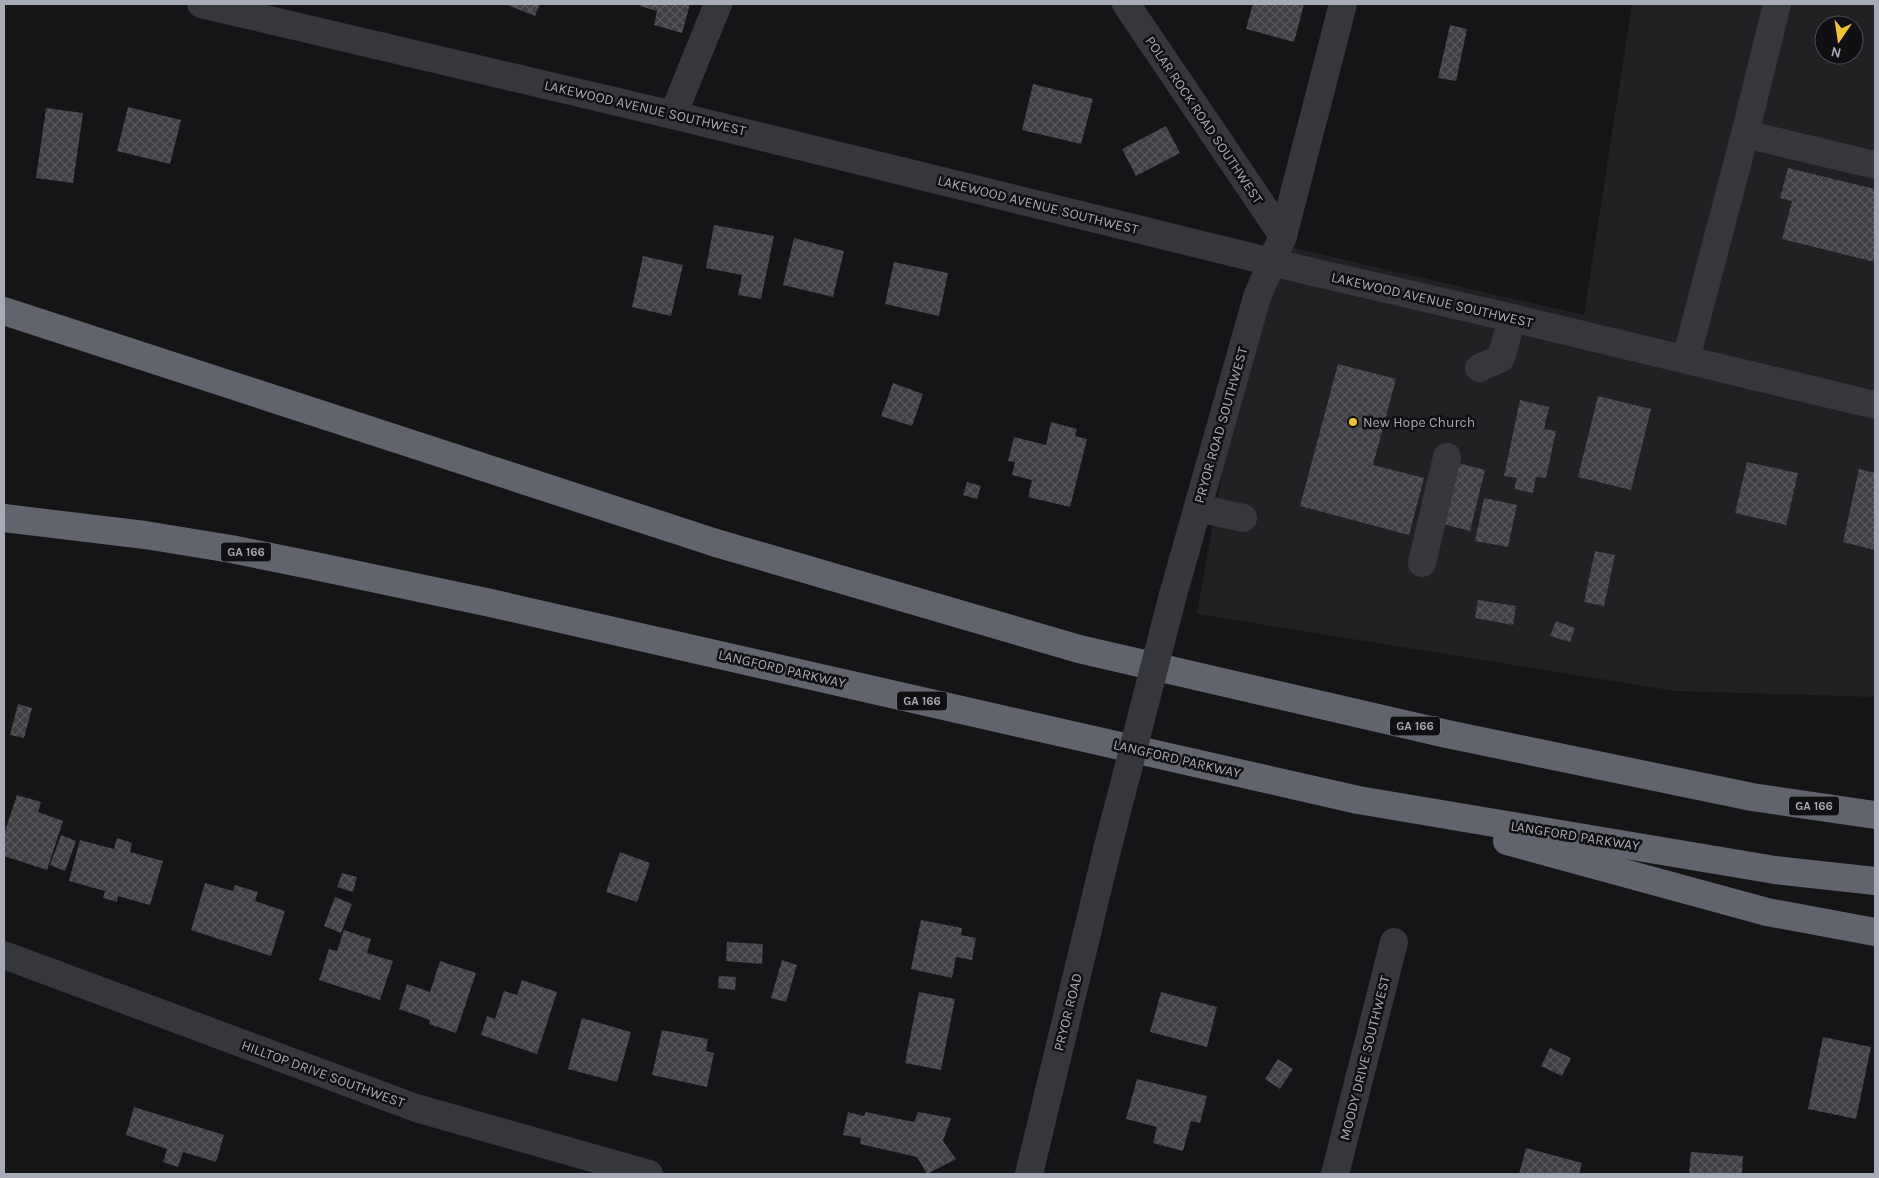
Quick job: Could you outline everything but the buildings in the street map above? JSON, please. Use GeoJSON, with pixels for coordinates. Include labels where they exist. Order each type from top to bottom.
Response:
{"type":"FeatureCollection","features":[{"type":"Feature","properties":{"kind":"highway","name":"GA 166"},"geometry":{"type":"LineString","coordinates":[[4,311],[716,543],[1079,649],[1447,734],[1752,797],[1875,815]]}},
{"type":"Feature","properties":{"kind":"highway","name":"LANGFORD PARKWAY"},"geometry":{"type":"LineString","coordinates":[[4,518],[145,535],[231,549],[486,602],[1358,800],[1775,870],[1875,881]]}},
{"type":"Feature","properties":{"kind":"highway"},"geometry":{"type":"LineString","coordinates":[[1752,797],[1875,800]]}},
{"type":"Feature","properties":{"kind":"highway"},"geometry":{"type":"LineString","coordinates":[[1358,800],[1767,912],[1875,932]]}},
{"type":"Feature","properties":{"kind":"street","name":"LAKEWOOD AVENUE SOUTHWEST"},"geometry":{"type":"LineString","coordinates":[[201,4],[673,114],[1272,262],[1875,405]]}},
{"type":"Feature","properties":{"kind":"street"},"geometry":{"type":"LineString","coordinates":[[673,114],[718,4]]}},
{"type":"Feature","properties":{"kind":"street","name":"POLAR ROCK ROAD SOUTHWEST"},"geometry":{"type":"LineString","coordinates":[[1126,4],[1283,236]]}},
{"type":"Feature","properties":{"kind":"street","name":"PRYOR ROAD SOUTHWEST"},"geometry":{"type":"LineString","coordinates":[[1107,850],[1173,595],[1257,297],[1283,236],[1343,4]]}},
{"type":"Feature","properties":{"kind":"street"},"geometry":{"type":"LineString","coordinates":[[1686,360],[1777,4]]}},
{"type":"Feature","properties":{"kind":"street"},"geometry":{"type":"LineString","coordinates":[[1745,134],[1875,165]]}},
{"type":"Feature","properties":{"kind":"street"},"geometry":{"type":"LineString","coordinates":[[1479,368],[1501,358],[1512,318]]}},
{"type":"Feature","properties":{"kind":"street"},"geometry":{"type":"LineString","coordinates":[[1422,562],[1447,458]]}},
{"type":"Feature","properties":{"kind":"street"},"geometry":{"type":"LineString","coordinates":[[1198,508],[1243,518]]}},
{"type":"Feature","properties":{"kind":"street","name":"PRYOR ROAD"},"geometry":{"type":"LineString","coordinates":[[1028,1174],[1107,850]]}},
{"type":"Feature","properties":{"kind":"street","name":"MOODY DRIVE SOUTHWEST"},"geometry":{"type":"LineString","coordinates":[[1335,1174],[1394,942]]}},
{"type":"Feature","properties":{"kind":"street","name":"HILLTOP DRIVE SOUTHWEST"},"geometry":{"type":"LineString","coordinates":[[4,955],[416,1108],[649,1174]]}},
{"type":"Feature","properties":{"kind":"shaded area"},"geometry":{"type":"Polygon","coordinates":[[[1632,4],[1875,4],[1875,697],[1675,691],[1197,614],[1263,241],[1584,315],[1632,4]]]}},
{"type":"Feature","properties":{"kind":"place","name":"New Hope Church"},"geometry":{"type":"Point","coordinates":[1353,422]}}]}
